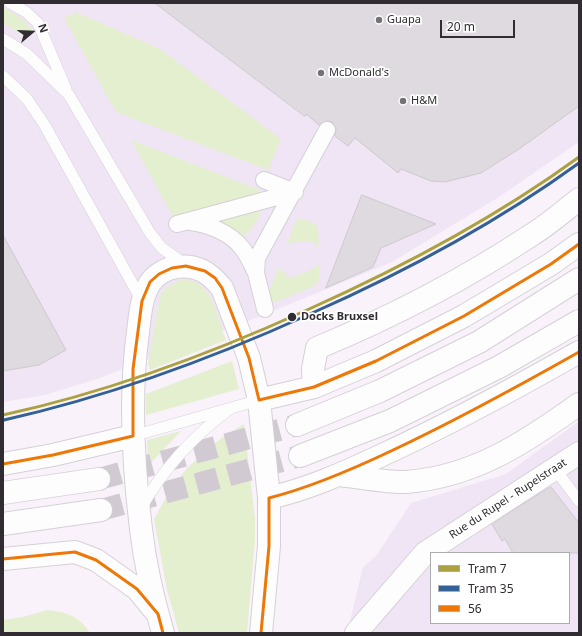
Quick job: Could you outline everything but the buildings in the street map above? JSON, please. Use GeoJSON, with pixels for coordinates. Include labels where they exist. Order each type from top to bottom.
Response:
{"type":"FeatureCollection","features":[{"type":"Feature","properties":{"kind":"main road"},"geometry":{"type":"LineString","coordinates":[[314,387],[313,369],[317,348],[365,328],[445,288],[533,234],[579,199]]}},
{"type":"Feature","properties":{"kind":"main road"},"geometry":{"type":"LineString","coordinates":[[259,400],[314,387],[376,361],[464,316],[551,264],[579,244]]}},
{"type":"Feature","properties":{"kind":"main road"},"geometry":{"type":"LineString","coordinates":[[160,624],[148,572],[139,510],[133,436],[133,369],[142,301],[150,282],[159,274],[172,268],[186,266],[206,271],[222,288],[249,358],[259,400],[269,498],[268,546],[260,633]]}},
{"type":"Feature","properties":{"kind":"main road"},"geometry":{"type":"LineString","coordinates":[[297,425],[380,391],[479,342],[579,279]]}},
{"type":"Feature","properties":{"kind":"main road"},"geometry":{"type":"LineString","coordinates":[[300,456],[390,420],[499,367],[579,321]]}},
{"type":"Feature","properties":{"kind":"main road"},"geometry":{"type":"LineString","coordinates":[[269,498],[290,494],[338,475],[438,429],[579,352]]}},
{"type":"Feature","properties":{"kind":"main road"},"geometry":{"type":"LineString","coordinates":[[338,475],[405,482],[442,476],[476,467],[532,437],[579,404]]}},
{"type":"Feature","properties":{"kind":"main road"},"geometry":{"type":"LineString","coordinates":[[3,464],[53,455],[133,436]]}},
{"type":"Feature","properties":{"kind":"main road","name":"Rue du Rupel - Rupelstraat"},"geometry":{"type":"LineString","coordinates":[[356,633],[425,553],[579,453]]}},
{"type":"Feature","properties":{"kind":"main road"},"geometry":{"type":"LineString","coordinates":[[3,493],[99,479]]}},
{"type":"Feature","properties":{"kind":"main road"},"geometry":{"type":"LineString","coordinates":[[3,524],[101,510]]}},
{"type":"Feature","properties":{"kind":"main road"},"geometry":{"type":"LineString","coordinates":[[3,559],[75,552],[96,560],[137,589],[160,624]]}},
{"type":"Feature","properties":{"kind":"street"},"geometry":{"type":"LineString","coordinates":[[256,273],[257,258],[295,192],[327,130]]}},
{"type":"Feature","properties":{"kind":"street"},"geometry":{"type":"LineString","coordinates":[[264,180],[295,192]]}},
{"type":"Feature","properties":{"kind":"street"},"geometry":{"type":"LineString","coordinates":[[266,309],[256,273],[242,247],[225,234],[205,223],[182,222],[295,192]]}},
{"type":"Feature","properties":{"kind":"lane"},"geometry":{"type":"LineString","coordinates":[[10,3],[26,12],[38,23],[69,95],[150,233],[162,248],[173,258],[186,266]]}},
{"type":"Feature","properties":{"kind":"lane"},"geometry":{"type":"LineString","coordinates":[[3,39],[27,54],[69,95]]}},
{"type":"Feature","properties":{"kind":"lane"},"geometry":{"type":"LineString","coordinates":[[3,76],[27,99],[44,124],[142,301]]}},
{"type":"Feature","properties":{"kind":"lane"},"geometry":{"type":"LineString","coordinates":[[133,436],[259,400]]}},
{"type":"Feature","properties":{"kind":"lane"},"geometry":{"type":"LineString","coordinates":[[139,510],[161,476],[179,453],[195,437],[231,408]]}},
{"type":"Feature","properties":{"kind":"lane"},"geometry":{"type":"LineString","coordinates":[[556,469],[579,501]]}},
{"type":"Feature","properties":{"kind":"shaded area"},"geometry":{"type":"Polygon","coordinates":[[[3,3],[579,3],[579,142],[499,197],[392,262],[261,316],[97,379],[45,395],[3,402],[3,3]]]}},
{"type":"Feature","properties":{"kind":"shaded area"},"geometry":{"type":"Polygon","coordinates":[[[579,421],[579,633],[347,633],[363,567],[376,556],[411,503],[506,474],[579,421]]]}},
{"type":"Feature","properties":{"kind":"green space"},"geometry":{"type":"Polygon","coordinates":[[[3,8],[15,14],[25,22],[31,28],[31,35],[26,37],[3,23],[3,8]]]}},
{"type":"Feature","properties":{"kind":"green space"},"geometry":{"type":"Polygon","coordinates":[[[76,12],[160,49],[281,139],[268,170],[116,112],[64,18],[76,12]]]}},
{"type":"Feature","properties":{"kind":"green space"},"geometry":{"type":"Polygon","coordinates":[[[131,140],[260,190],[259,193],[175,220],[131,140]]]}},
{"type":"Feature","properties":{"kind":"green space"},"geometry":{"type":"Polygon","coordinates":[[[250,208],[259,212],[260,216],[247,234],[243,235],[218,224],[216,219],[250,208]]]}},
{"type":"Feature","properties":{"kind":"green space"},"geometry":{"type":"Polygon","coordinates":[[[302,218],[318,226],[319,247],[314,242],[295,241],[287,244],[296,220],[302,218]]]}},
{"type":"Feature","properties":{"kind":"green space"},"geometry":{"type":"Polygon","coordinates":[[[319,263],[319,279],[316,285],[276,302],[269,302],[267,296],[278,269],[284,271],[288,278],[291,278],[315,268],[319,263]]]}},
{"type":"Feature","properties":{"kind":"green space"},"geometry":{"type":"Polygon","coordinates":[[[180,280],[191,280],[199,284],[206,291],[212,300],[226,340],[150,370],[148,364],[160,296],[165,288],[180,280]]]}},
{"type":"Feature","properties":{"kind":"green space"},"geometry":{"type":"Polygon","coordinates":[[[232,361],[239,389],[146,415],[146,394],[232,361]]]}},
{"type":"Feature","properties":{"kind":"green space"},"geometry":{"type":"Polygon","coordinates":[[[244,424],[255,519],[255,539],[247,633],[179,633],[167,590],[154,519],[171,488],[189,466],[220,439],[244,424]]]}},
{"type":"Feature","properties":{"kind":"green space"},"geometry":{"type":"Polygon","coordinates":[[[181,431],[148,466],[147,440],[181,431]]]}},
{"type":"Feature","properties":{"kind":"green space"},"geometry":{"type":"Polygon","coordinates":[[[47,610],[61,612],[72,616],[86,627],[90,633],[3,633],[3,620],[23,617],[47,610]]]}},
{"type":"Feature","properties":{"kind":"tunnel"},"geometry":{"type":"LineString","coordinates":[[99,479],[297,425]]}},
{"type":"Feature","properties":{"kind":"tunnel"},"geometry":{"type":"LineString","coordinates":[[101,510],[300,456]]}},
{"type":"Feature","properties":{"kind":"tram line","name":"7"},"geometry":{"type":"LineString","coordinates":[[3,415],[42,406],[120,384],[158,371],[233,342],[343,294],[447,241],[514,201],[579,157]]}},
{"type":"Feature","properties":{"kind":"tram line","name":"35"},"geometry":{"type":"LineString","coordinates":[[4,420],[83,400],[160,375],[235,346],[310,314],[415,264],[449,246],[515,206],[579,163]]}},
{"type":"Feature","properties":{"kind":"transit line","name":"56"},"geometry":{"type":"LineString","coordinates":[[3,464],[53,455],[133,436],[133,369],[142,301],[150,282],[159,274],[172,268],[186,266],[205,271],[215,278],[222,288],[249,358],[259,400],[314,387],[376,361],[464,316],[551,264],[579,244]]}},
{"type":"Feature","properties":{"kind":"transit line","name":"56"},"geometry":{"type":"LineString","coordinates":[[261,633],[269,546],[269,498],[301,489],[331,478],[391,451],[439,428],[579,352]]}},
{"type":"Feature","properties":{"kind":"transit line","name":"56"},"geometry":{"type":"LineString","coordinates":[[3,559],[75,552],[96,560],[137,589],[158,614],[163,633]]}},
{"type":"Feature","properties":{"kind":"place","name":"Guapa"},"geometry":{"type":"Point","coordinates":[379,20]}},
{"type":"Feature","properties":{"kind":"place","name":"McDonald's"},"geometry":{"type":"Point","coordinates":[321,73]}},
{"type":"Feature","properties":{"kind":"place","name":"H&M"},"geometry":{"type":"Point","coordinates":[403,101]}},
{"type":"Feature","properties":{"kind":"place","name":"Docks Bruxsel"},"geometry":{"type":"Point","coordinates":[292,317]}}]}
